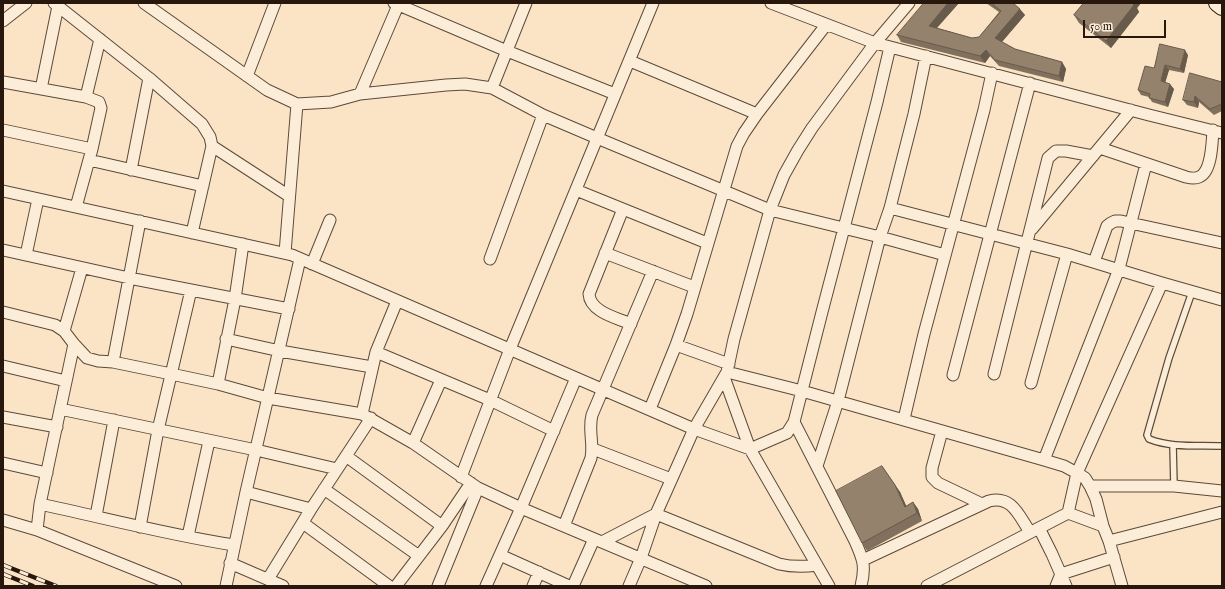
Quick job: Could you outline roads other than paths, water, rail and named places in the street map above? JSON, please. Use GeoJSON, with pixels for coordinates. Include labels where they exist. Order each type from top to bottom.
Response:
{"type":"FeatureCollection","features":[{"type":"Feature","properties":{"kind":"main road"},"geometry":{"type":"LineString","coordinates":[[1218,3],[1222,7]]}},
{"type":"Feature","properties":{"kind":"street"},"geometry":{"type":"LineString","coordinates":[[3,21],[26,3]]}},
{"type":"Feature","properties":{"kind":"street"},"geometry":{"type":"LineString","coordinates":[[144,3],[266,90],[297,104],[331,102],[360,94],[464,84],[492,88],[543,115],[770,210],[880,237],[945,255]]}},
{"type":"Feature","properties":{"kind":"street"},"geometry":{"type":"LineString","coordinates":[[247,76],[275,3]]}},
{"type":"Feature","properties":{"kind":"street"},"geometry":{"type":"LineString","coordinates":[[492,88],[526,3]]}},
{"type":"Feature","properties":{"kind":"street"},"geometry":{"type":"LineString","coordinates":[[461,477],[510,349],[654,3]]}},
{"type":"Feature","properties":{"kind":"street"},"geometry":{"type":"LineString","coordinates":[[771,3],[874,43],[1218,132],[1207,169],[1200,177],[1194,178],[1186,178],[1146,164],[1096,152],[1056,151],[1048,158],[994,374]]}},
{"type":"Feature","properties":{"kind":"street"},"geometry":{"type":"LineString","coordinates":[[629,586],[641,558],[656,514],[694,429],[726,371],[770,210],[784,175],[798,150],[874,43],[909,3]]}},
{"type":"Feature","properties":{"kind":"street"},"geometry":{"type":"LineString","coordinates":[[360,94],[397,4],[507,51],[615,94]]}},
{"type":"Feature","properties":{"kind":"street"},"geometry":{"type":"LineString","coordinates":[[41,89],[56,5],[150,78],[202,124],[210,137],[212,146],[192,233]]}},
{"type":"Feature","properties":{"kind":"street"},"geometry":{"type":"LineString","coordinates":[[650,409],[687,314],[737,146],[757,114],[826,25]]}},
{"type":"Feature","properties":{"kind":"street"},"geometry":{"type":"LineString","coordinates":[[86,98],[100,39]]}},
{"type":"Feature","properties":{"kind":"street"},"geometry":{"type":"LineString","coordinates":[[3,191],[292,255],[694,429],[750,449],[788,433],[794,422],[890,47]]}},
{"type":"Feature","properties":{"kind":"street"},"geometry":{"type":"LineString","coordinates":[[817,466],[838,401],[880,237],[890,208],[914,114],[926,56]]}},
{"type":"Feature","properties":{"kind":"street"},"geometry":{"type":"LineString","coordinates":[[630,61],[757,114]]}},
{"type":"Feature","properties":{"kind":"street"},"geometry":{"type":"LineString","coordinates":[[904,419],[924,334],[984,110],[992,73]]}},
{"type":"Feature","properties":{"kind":"street"},"geometry":{"type":"LineString","coordinates":[[131,170],[150,78]]}},
{"type":"Feature","properties":{"kind":"street"},"geometry":{"type":"LineString","coordinates":[[3,82],[86,98],[99,102],[101,108],[92,149],[76,207]]}},
{"type":"Feature","properties":{"kind":"street"},"geometry":{"type":"LineString","coordinates":[[953,375],[1030,83]]}},
{"type":"Feature","properties":{"kind":"street"},"geometry":{"type":"LineString","coordinates":[[285,254],[297,104]]}},
{"type":"Feature","properties":{"kind":"street"},"geometry":{"type":"LineString","coordinates":[[1030,231],[1131,110]]}},
{"type":"Feature","properties":{"kind":"street"},"geometry":{"type":"LineString","coordinates":[[490,259],[543,115]]}},
{"type":"Feature","properties":{"kind":"street"},"geometry":{"type":"LineString","coordinates":[[3,130],[92,149]]}},
{"type":"Feature","properties":{"kind":"street"},"geometry":{"type":"LineString","coordinates":[[212,146],[289,196]]}},
{"type":"Feature","properties":{"kind":"street"},"geometry":{"type":"LineString","coordinates":[[89,160],[203,186]]}},
{"type":"Feature","properties":{"kind":"street"},"geometry":{"type":"LineString","coordinates":[[1044,460],[1119,269],[1146,164]]}},
{"type":"Feature","properties":{"kind":"street"},"geometry":{"type":"LineString","coordinates":[[576,190],[707,243]]}},
{"type":"Feature","properties":{"kind":"street"},"geometry":{"type":"LineString","coordinates":[[26,255],[38,199]]}},
{"type":"Feature","properties":{"kind":"street"},"geometry":{"type":"LineString","coordinates":[[890,208],[1067,254],[1222,300]]}},
{"type":"Feature","properties":{"kind":"street"},"geometry":{"type":"LineString","coordinates":[[623,209],[588,294],[589,299],[595,307],[630,324]]}},
{"type":"Feature","properties":{"kind":"street"},"geometry":{"type":"LineString","coordinates":[[312,264],[330,220]]}},
{"type":"Feature","properties":{"kind":"street"},"geometry":{"type":"LineString","coordinates":[[113,362],[140,221]]}},
{"type":"Feature","properties":{"kind":"street"},"geometry":{"type":"LineString","coordinates":[[1094,262],[1105,231],[1111,222],[1115,221],[1131,222],[1222,243]]}},
{"type":"Feature","properties":{"kind":"street"},"geometry":{"type":"LineString","coordinates":[[218,384],[235,299],[243,244]]}},
{"type":"Feature","properties":{"kind":"street"},"geometry":{"type":"LineString","coordinates":[[3,250],[129,278],[289,309]]}},
{"type":"Feature","properties":{"kind":"street"},"geometry":{"type":"LineString","coordinates":[[605,253],[694,287]]}},
{"type":"Feature","properties":{"kind":"street"},"geometry":{"type":"LineString","coordinates":[[1031,383],[1067,254]]}},
{"type":"Feature","properties":{"kind":"street"},"geometry":{"type":"LineString","coordinates":[[226,586],[234,544],[280,351],[300,259]]}},
{"type":"Feature","properties":{"kind":"street"},"geometry":{"type":"LineString","coordinates":[[64,331],[82,268]]}},
{"type":"Feature","properties":{"kind":"street"},"geometry":{"type":"LineString","coordinates":[[564,526],[590,462],[593,449],[590,431],[592,415],[653,271]]}},
{"type":"Feature","properties":{"kind":"street"},"geometry":{"type":"LineString","coordinates":[[1068,513],[1077,473],[1162,283]]}},
{"type":"Feature","properties":{"kind":"street"},"geometry":{"type":"LineString","coordinates":[[140,527],[158,430],[191,290]]}},
{"type":"Feature","properties":{"kind":"street"},"geometry":{"type":"LineString","coordinates":[[268,579],[346,456],[366,416],[372,367],[376,352],[397,301]]}},
{"type":"Feature","properties":{"kind":"street"},"geometry":{"type":"LineString","coordinates":[[3,312],[55,324],[64,331],[87,358],[218,384],[268,398],[366,416],[413,443],[475,486],[521,508],[641,558],[687,582],[706,586]]}},
{"type":"Feature","properties":{"kind":"street"},"geometry":{"type":"LineString","coordinates":[[226,339],[280,351],[372,367]]}},
{"type":"Feature","properties":{"kind":"street"},"geometry":{"type":"LineString","coordinates":[[37,530],[40,504],[74,344]]}},
{"type":"Feature","properties":{"kind":"street"},"geometry":{"type":"LineString","coordinates":[[676,345],[726,371],[904,419],[1064,466],[1077,473],[1085,478],[1096,499],[1122,586]]}},
{"type":"Feature","properties":{"kind":"street"},"geometry":{"type":"LineString","coordinates":[[376,352],[490,400],[554,430]]}},
{"type":"Feature","properties":{"kind":"street"},"geometry":{"type":"LineString","coordinates":[[3,366],[66,381]]}},
{"type":"Feature","properties":{"kind":"street"},"geometry":{"type":"LineString","coordinates":[[726,371],[750,449],[829,586]]}},
{"type":"Feature","properties":{"kind":"street"},"geometry":{"type":"LineString","coordinates":[[486,586],[576,378]]}},
{"type":"Feature","properties":{"kind":"street"},"geometry":{"type":"LineString","coordinates":[[413,443],[441,380]]}},
{"type":"Feature","properties":{"kind":"street"},"geometry":{"type":"LineString","coordinates":[[60,409],[256,450],[337,469]]}},
{"type":"Feature","properties":{"kind":"street"},"geometry":{"type":"LineString","coordinates":[[3,417],[57,427]]}},
{"type":"Feature","properties":{"kind":"street"},"geometry":{"type":"LineString","coordinates":[[96,516],[114,420]]}},
{"type":"Feature","properties":{"kind":"street"},"geometry":{"type":"LineString","coordinates":[[794,422],[855,541],[863,560],[864,575],[861,586]]}},
{"type":"Feature","properties":{"kind":"street"},"geometry":{"type":"LineString","coordinates":[[942,431],[932,468],[932,476],[938,483],[982,504]]}},
{"type":"Feature","properties":{"kind":"street"},"geometry":{"type":"LineString","coordinates":[[188,536],[209,441]]}},
{"type":"Feature","properties":{"kind":"street"},"geometry":{"type":"LineString","coordinates":[[593,449],[672,479]]}},
{"type":"Feature","properties":{"kind":"street"},"geometry":{"type":"LineString","coordinates":[[346,456],[442,526]]}},
{"type":"Feature","properties":{"kind":"street"},"geometry":{"type":"LineString","coordinates":[[3,463],[47,473]]}},
{"type":"Feature","properties":{"kind":"street"},"geometry":{"type":"LineString","coordinates":[[303,524],[396,585],[475,486]]}},
{"type":"Feature","properties":{"kind":"street"},"geometry":{"type":"LineString","coordinates":[[438,586],[475,486]]}},
{"type":"Feature","properties":{"kind":"street"},"geometry":{"type":"LineString","coordinates":[[1090,486],[1174,486],[1222,491]]}},
{"type":"Feature","properties":{"kind":"street"},"geometry":{"type":"LineString","coordinates":[[324,490],[419,556]]}},
{"type":"Feature","properties":{"kind":"street"},"geometry":{"type":"LineString","coordinates":[[246,492],[311,510]]}},
{"type":"Feature","properties":{"kind":"street"},"geometry":{"type":"LineString","coordinates":[[863,560],[982,504],[996,499],[1010,504],[1035,530],[1061,574],[1066,586]]}},
{"type":"Feature","properties":{"kind":"street"},"geometry":{"type":"LineString","coordinates":[[40,504],[140,527],[234,544]]}},
{"type":"Feature","properties":{"kind":"street"},"geometry":{"type":"LineString","coordinates":[[1109,541],[1222,512]]}},
{"type":"Feature","properties":{"kind":"street"},"geometry":{"type":"LineString","coordinates":[[927,586],[1068,513],[1103,526]]}},
{"type":"Feature","properties":{"kind":"street"},"geometry":{"type":"LineString","coordinates":[[573,586],[598,540],[656,514],[779,564],[794,567],[817,565]]}},
{"type":"Feature","properties":{"kind":"street"},"geometry":{"type":"LineString","coordinates":[[3,520],[37,530],[176,586]]}},
{"type":"Feature","properties":{"kind":"street"},"geometry":{"type":"LineString","coordinates":[[500,555],[569,586]]}},
{"type":"Feature","properties":{"kind":"street"},"geometry":{"type":"LineString","coordinates":[[1056,586],[1061,574],[1114,557]]}},
{"type":"Feature","properties":{"kind":"street"},"geometry":{"type":"LineString","coordinates":[[230,563],[283,586]]}},
{"type":"Feature","properties":{"kind":"street"},"geometry":{"type":"LineString","coordinates":[[533,586],[539,572]]}},
{"type":"Feature","properties":{"kind":"lane"},"geometry":{"type":"LineString","coordinates":[[1192,292],[1169,358],[1147,435],[1149,439],[1156,442],[1222,446]]}},
{"type":"Feature","properties":{"kind":"lane"},"geometry":{"type":"LineString","coordinates":[[1173,444],[1174,486]]}},
{"type":"Feature","properties":{"kind":"railway"},"geometry":{"type":"LineString","coordinates":[[3,565],[56,586]]}},
{"type":"Feature","properties":{"kind":"railway"},"geometry":{"type":"LineString","coordinates":[[3,574],[33,586]]}}]}
